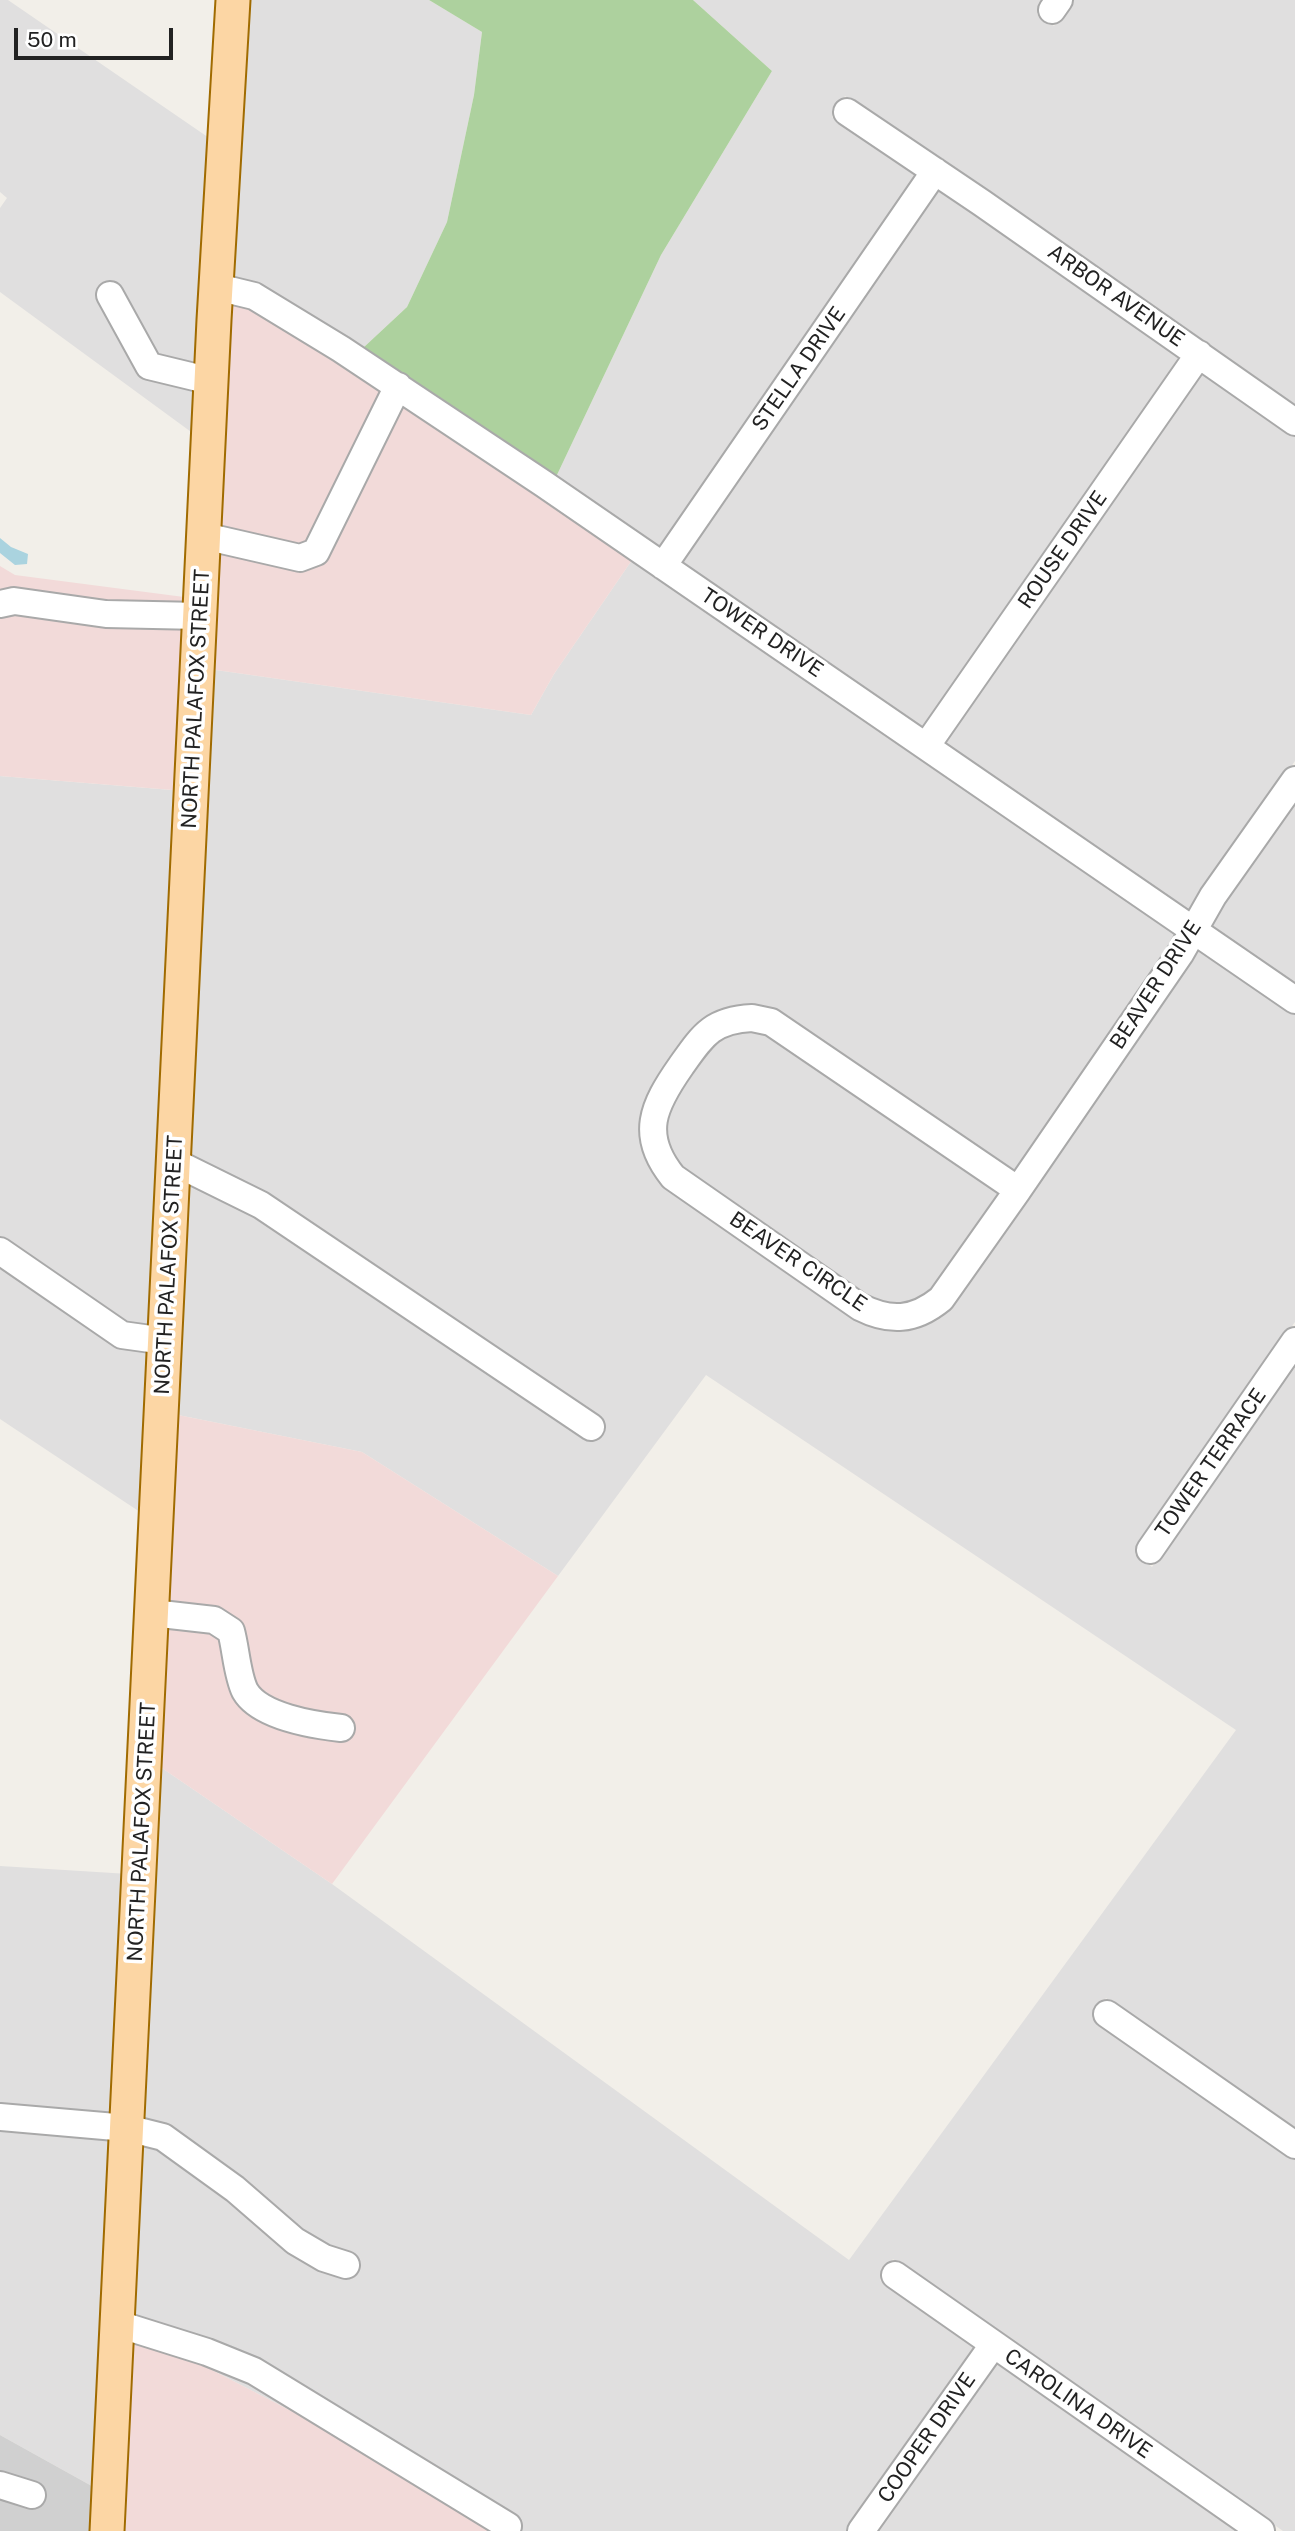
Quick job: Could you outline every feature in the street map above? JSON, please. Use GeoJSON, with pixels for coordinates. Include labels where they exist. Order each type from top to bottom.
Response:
{"type":"FeatureCollection","features":[{"type":"Feature","properties":{"kind":"main road","name":"NORTH PALAFOX STREET"},"geometry":{"type":"LineString","coordinates":[[107,2531],[211,381],[233,0]]}},
{"type":"Feature","properties":{"kind":"street","name":"ARBOR AVENUE"},"geometry":{"type":"LineString","coordinates":[[847,112],[1295,422]]}},
{"type":"Feature","properties":{"kind":"street","name":"STELLA DRIVE"},"geometry":{"type":"LineString","coordinates":[[663,566],[935,172]]}},
{"type":"Feature","properties":{"kind":"street","name":"TOWER DRIVE"},"geometry":{"type":"LineString","coordinates":[[217,288],[254,296],[398,386],[1295,1000]]}},
{"type":"Feature","properties":{"kind":"street"},"geometry":{"type":"LineString","coordinates":[[110,295],[149,366],[211,381]]}},
{"type":"Feature","properties":{"kind":"street","name":"ROUSE DRIVE"},"geometry":{"type":"LineString","coordinates":[[927,746],[1199,354]]}},
{"type":"Feature","properties":{"kind":"street"},"geometry":{"type":"LineString","coordinates":[[204,536],[300,558],[316,552],[398,386]]}},
{"type":"Feature","properties":{"kind":"street"},"geometry":{"type":"LineString","coordinates":[[5,599],[106,614],[200,616]]}},
{"type":"Feature","properties":{"kind":"street","name":"BEAVER DRIVE"},"geometry":{"type":"LineString","coordinates":[[1018,1190],[1194,929],[1213,896],[1295,780]]}},
{"type":"Feature","properties":{"kind":"street","name":"BEAVER CIRCLE"},"geometry":{"type":"LineString","coordinates":[[752,1018],[771,1022],[1018,1190],[942,1299],[913,1316],[895,1319],[878,1316],[860,1307],[673,1177],[662,1163],[654,1145],[652,1125],[656,1105],[702,1035],[718,1024],[752,1018]]}},
{"type":"Feature","properties":{"kind":"street"},"geometry":{"type":"LineString","coordinates":[[174,1162],[261,1205],[591,1427]]}},
{"type":"Feature","properties":{"kind":"street"},"geometry":{"type":"LineString","coordinates":[[0,1251],[122,1335],[165,1341]]}},
{"type":"Feature","properties":{"kind":"street","name":"TOWER TERRACE"},"geometry":{"type":"LineString","coordinates":[[1150,1550],[1295,1341]]}},
{"type":"Feature","properties":{"kind":"street"},"geometry":{"type":"LineString","coordinates":[[152,1613],[214,1620],[231,1631],[246,1691],[268,1709],[303,1723],[341,1728]]}},
{"type":"Feature","properties":{"kind":"street"},"geometry":{"type":"LineString","coordinates":[[1107,2014],[1295,2145]]}},
{"type":"Feature","properties":{"kind":"street"},"geometry":{"type":"LineString","coordinates":[[0,2117],[127,2128],[174,2142],[295,2241],[324,2258],[346,2265]]}},
{"type":"Feature","properties":{"kind":"street","name":"CAROLINA DRIVE"},"geometry":{"type":"LineString","coordinates":[[895,2276],[1261,2531]]}},
{"type":"Feature","properties":{"kind":"street"},"geometry":{"type":"LineString","coordinates":[[118,2324],[207,2352],[254,2371],[508,2526]]}},
{"type":"Feature","properties":{"kind":"street","name":"COOPER DRIVE"},"geometry":{"type":"LineString","coordinates":[[861,2531],[993,2345]]}},
{"type":"Feature","properties":{"kind":"street"},"geometry":{"type":"LineString","coordinates":[[0,2485],[32,2495]]}},
{"type":"Feature","properties":{"kind":"shaded area"},"geometry":{"type":"Polygon","coordinates":[[[0,0],[8,0],[215,142],[198,437],[0,292],[0,208],[7,198],[0,192],[0,0]]]}},
{"type":"Feature","properties":{"kind":"shaded area"},"geometry":{"type":"Polygon","coordinates":[[[244,0],[429,0],[482,32],[474,95],[447,222],[407,307],[363,348],[260,286],[229,277],[244,0]]]}},
{"type":"Feature","properties":{"kind":"shaded area"},"geometry":{"type":"Polygon","coordinates":[[[693,0],[1046,0],[1037,14],[1054,26],[1072,0],[1295,0],[1295,406],[989,192],[845,96],[832,117],[919,176],[661,549],[556,477],[661,255],[772,71],[693,0]]]}},
{"type":"Feature","properties":{"kind":"shaded area"},"geometry":{"type":"Polygon","coordinates":[[[937,187],[1183,357],[926,730],[679,562],[937,187]]]}},
{"type":"Feature","properties":{"kind":"shaded area"},"geometry":{"type":"Polygon","coordinates":[[[227,301],[249,308],[335,359],[632,560],[554,674],[531,715],[209,669],[227,301]]]}},
{"type":"Feature","properties":{"kind":"shaded area"},"geometry":{"type":"Polygon","coordinates":[[[1200,370],[1295,437],[1295,761],[1191,912],[943,741],[1200,370]]]}},
{"type":"Feature","properties":{"kind":"shaded area"},"geometry":{"type":"Polygon","coordinates":[[[191,522],[173,790],[0,776],[0,566],[15,575],[184,597],[191,522]]]}},
{"type":"Feature","properties":{"kind":"shaded area"},"geometry":{"type":"Polygon","coordinates":[[[632,560],[1179,933],[1015,1174],[778,1012],[712,1015],[644,1151],[853,1317],[875,1328],[896,1331],[913,1328],[1197,946],[1295,1015],[1295,1322],[1135,1554],[1152,1567],[1295,1361],[1295,2130],[1106,1998],[1092,2018],[1295,2160],[1295,2531],[1283,2531],[893,2259],[880,2280],[977,2349],[848,2531],[500,2531],[463,2500],[129,2327],[156,1764],[332,1884],[849,2260],[1236,1730],[706,1375],[558,1576],[362,1452],[173,1414],[209,669],[531,715],[554,674],[632,560]]]}},
{"type":"Feature","properties":{"kind":"shaded area"},"geometry":{"type":"Polygon","coordinates":[[[180,665],[187,665],[146,1516],[0,1419],[0,776],[172,790],[180,665]]]}},
{"type":"Feature","properties":{"kind":"shaded area"},"geometry":{"type":"Polygon","coordinates":[[[1295,799],[1295,985],[1209,924],[1295,799]]]}},
{"type":"Feature","properties":{"kind":"shaded area"},"geometry":{"type":"Polygon","coordinates":[[[750,1030],[766,1034],[1002,1194],[934,1291],[912,1304],[882,1304],[681,1167],[665,1140],[666,1108],[709,1044],[721,1035],[750,1030]]]}},
{"type":"Feature","properties":{"kind":"shaded area"},"geometry":{"type":"Polygon","coordinates":[[[173,1414],[362,1452],[558,1576],[332,1884],[156,1764],[173,1414]]]}},
{"type":"Feature","properties":{"kind":"shaded area"},"geometry":{"type":"Polygon","coordinates":[[[0,1866],[129,1874],[117,2115],[0,2105],[0,1866]]]}},
{"type":"Feature","properties":{"kind":"shaded area"},"geometry":{"type":"Polygon","coordinates":[[[0,2129],[116,2139],[99,2490],[0,2435],[0,2129]]]}},
{"type":"Feature","properties":{"kind":"shaded area"},"geometry":{"type":"Polygon","coordinates":[[[129,2327],[463,2500],[500,2531],[120,2531],[129,2327]]]}},
{"type":"Feature","properties":{"kind":"shaded area"},"geometry":{"type":"Polygon","coordinates":[[[995,2361],[1239,2531],[874,2531],[995,2361]]]}},
{"type":"Feature","properties":{"kind":"shaded area"},"geometry":{"type":"Polygon","coordinates":[[[0,2435],[99,2490],[97,2531],[0,2531],[0,2435]]]}},
{"type":"Feature","properties":{"kind":"green space"},"geometry":{"type":"Polygon","coordinates":[[[429,0],[693,0],[772,71],[661,255],[556,477],[363,348],[407,307],[447,222],[474,95],[482,32],[429,0]]]}},
{"type":"Feature","properties":{"kind":"water"},"geometry":{"type":"Polygon","coordinates":[[[0,538],[11,547],[28,554],[27,564],[15,565],[0,553],[0,538]]]}}]}
